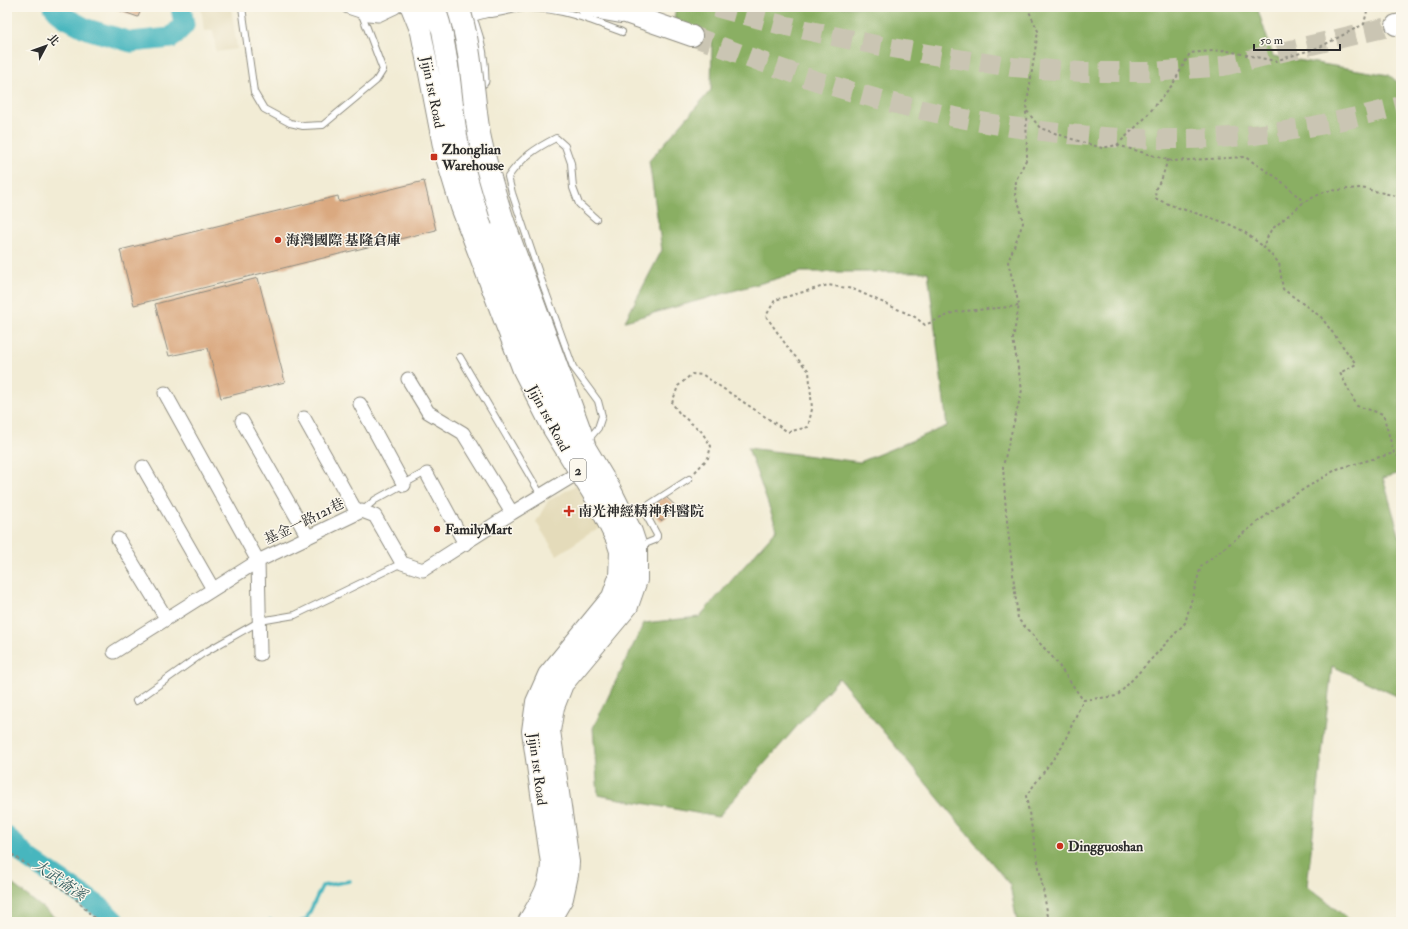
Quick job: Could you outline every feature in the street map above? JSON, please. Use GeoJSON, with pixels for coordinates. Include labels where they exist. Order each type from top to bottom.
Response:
{"type":"FeatureCollection","features":[{"type":"Feature","properties":{"kind":"highway"},"geometry":{"type":"LineString","coordinates":[[470,8],[466,37],[480,135],[491,184],[503,221],[577,423],[581,459]]}},
{"type":"Feature","properties":{"kind":"main road","name":"Jijin 1st Road"},"geometry":{"type":"LineString","coordinates":[[411,7],[421,32],[444,151],[478,201],[540,363],[581,459],[596,499],[616,539],[620,551],[619,577],[612,597],[548,675],[536,702],[532,731],[551,863],[551,872],[546,891],[528,922]]}},
{"type":"Feature","properties":{"kind":"main road"},"geometry":{"type":"LineString","coordinates":[[418,7],[435,14],[470,8]]}},
{"type":"Feature","properties":{"kind":"main road"},"geometry":{"type":"LineString","coordinates":[[587,7],[626,23],[692,36]]}},
{"type":"Feature","properties":{"kind":"main road"},"geometry":{"type":"LineString","coordinates":[[609,7],[626,23]]}},
{"type":"Feature","properties":{"kind":"main road","name":"Jijin 1st Road"},"geometry":{"type":"LineString","coordinates":[[435,14],[442,30],[462,147],[461,178]]}},
{"type":"Feature","properties":{"kind":"main road","name":"Jijin 1st Road"},"geometry":{"type":"LineString","coordinates":[[549,922],[563,898],[570,862],[550,731],[554,707],[563,684],[628,606],[637,580],[637,547],[632,532],[618,504],[581,459]]}},
{"type":"Feature","properties":{"kind":"street"},"geometry":{"type":"LineString","coordinates":[[348,7],[378,15],[396,7]]}},
{"type":"Feature","properties":{"kind":"street"},"geometry":{"type":"LineString","coordinates":[[461,178],[480,109],[482,80],[478,39],[470,8]]}},
{"type":"Feature","properties":{"kind":"street"},"geometry":{"type":"LineString","coordinates":[[408,379],[428,412],[463,433],[512,513]]}},
{"type":"Feature","properties":{"kind":"street"},"geometry":{"type":"LineString","coordinates":[[165,393],[258,561],[260,654]]}},
{"type":"Feature","properties":{"kind":"street"},"geometry":{"type":"LineString","coordinates":[[360,404],[404,485]]}},
{"type":"Feature","properties":{"kind":"street"},"geometry":{"type":"LineString","coordinates":[[304,418],[360,512]]}},
{"type":"Feature","properties":{"kind":"street"},"geometry":{"type":"LineString","coordinates":[[242,421],[308,537]]}},
{"type":"Feature","properties":{"kind":"street"},"geometry":{"type":"LineString","coordinates":[[402,563],[423,570],[541,495],[581,459]]}},
{"type":"Feature","properties":{"kind":"street"},"geometry":{"type":"LineString","coordinates":[[143,467],[213,589]]}},
{"type":"Feature","properties":{"kind":"street"},"geometry":{"type":"LineString","coordinates":[[427,474],[465,544]]}},
{"type":"Feature","properties":{"kind":"street","name":"基金一路121巷"},"geometry":{"type":"LineString","coordinates":[[114,652],[258,561],[360,512],[375,516],[402,563]]}},
{"type":"Feature","properties":{"kind":"street"},"geometry":{"type":"LineString","coordinates":[[118,539],[166,618]]}},
{"type":"Feature","properties":{"kind":"lane"},"geometry":{"type":"LineString","coordinates":[[242,7],[254,92],[264,109],[290,123],[303,126],[323,126],[376,81],[382,70],[361,11]]}},
{"type":"Feature","properties":{"kind":"lane"},"geometry":{"type":"LineString","coordinates":[[470,8],[493,14],[524,8],[551,9],[580,16],[626,23]]}},
{"type":"Feature","properties":{"kind":"lane"},"geometry":{"type":"LineString","coordinates":[[581,459],[598,428],[602,416],[598,401],[573,367],[541,279],[508,177],[516,166],[538,147],[556,138],[565,146],[571,163],[573,188],[579,204],[596,219]]}},
{"type":"Feature","properties":{"kind":"lane"},"geometry":{"type":"LineString","coordinates":[[460,357],[541,495]]}},
{"type":"Feature","properties":{"kind":"lane"},"geometry":{"type":"LineString","coordinates":[[360,512],[375,500],[422,474],[427,474]]}},
{"type":"Feature","properties":{"kind":"lane"},"geometry":{"type":"LineString","coordinates":[[637,547],[655,540],[657,537],[644,511],[644,508],[688,479]]}},
{"type":"Feature","properties":{"kind":"lane"},"geometry":{"type":"LineString","coordinates":[[136,701],[202,654],[260,621],[295,615],[402,563]]}},
{"type":"Feature","properties":{"kind":"path"},"geometry":{"type":"LineString","coordinates":[[1027,7],[1038,30],[1026,110],[1027,158],[1016,180],[1014,196],[1020,207],[1023,223],[1008,262],[1019,306],[1013,339],[1022,390],[1003,466],[1006,512],[1018,619],[1055,660],[1082,700]]}},
{"type":"Feature","properties":{"kind":"path"},"geometry":{"type":"LineString","coordinates":[[1117,145],[1144,119],[1173,84],[1190,53],[1223,50],[1275,61],[1320,47],[1364,24],[1368,7]]}},
{"type":"Feature","properties":{"kind":"path"},"geometry":{"type":"LineString","coordinates":[[1026,110],[1040,128],[1102,148],[1117,145],[1168,160],[1245,157],[1279,179],[1304,202]]}},
{"type":"Feature","properties":{"kind":"path"},"geometry":{"type":"LineString","coordinates":[[1168,160],[1162,178],[1156,188],[1155,198],[1170,205],[1207,216],[1236,227],[1263,246],[1279,263],[1284,290],[1321,316],[1356,364],[1340,373],[1357,406],[1383,414],[1394,453],[1401,459]]}},
{"type":"Feature","properties":{"kind":"path"},"geometry":{"type":"LineString","coordinates":[[1263,246],[1271,230],[1304,202],[1326,191],[1361,188],[1401,198]]}},
{"type":"Feature","properties":{"kind":"path"},"geometry":{"type":"LineString","coordinates":[[688,479],[708,458],[711,446],[701,431],[680,414],[672,403],[678,386],[692,374],[703,375],[788,432],[808,427],[812,409],[809,371],[791,352],[766,316],[775,300],[828,285],[853,289],[915,317],[925,325],[956,312],[1019,306]]}},
{"type":"Feature","properties":{"kind":"path"},"geometry":{"type":"LineString","coordinates":[[1082,700],[1117,696],[1185,623],[1201,566],[1286,500],[1337,469],[1394,453]]}},
{"type":"Feature","properties":{"kind":"path"},"geometry":{"type":"LineString","coordinates":[[1048,922],[1026,796],[1062,747],[1082,700]]}},
{"type":"Feature","properties":{"kind":"path"},"geometry":{"type":"LineString","coordinates":[[7,851],[72,896],[98,922]]}},
{"type":"Feature","properties":{"kind":"shaded area"},"geometry":{"type":"Polygon","coordinates":[[[201,7],[231,7],[237,49],[216,52],[213,30],[204,31],[201,7]]]}},
{"type":"Feature","properties":{"kind":"shaded area","name":"南光神經精神科醫院"},"geometry":{"type":"Polygon","coordinates":[[[580,483],[604,524],[557,555],[536,522],[548,501],[580,483]]]}},
{"type":"Feature","properties":{"kind":"green space"},"geometry":{"type":"Polygon","coordinates":[[[676,7],[1257,7],[1273,56],[1389,75],[1401,85],[1401,473],[1383,478],[1401,541],[1401,698],[1332,666],[1307,886],[1352,922],[1017,922],[1010,885],[839,678],[718,817],[598,795],[593,728],[644,623],[699,617],[777,529],[748,448],[860,462],[947,426],[928,272],[801,272],[625,321],[662,250],[649,161],[711,90],[712,39],[674,19],[676,7]]]}},
{"type":"Feature","properties":{"kind":"green space"},"geometry":{"type":"Polygon","coordinates":[[[7,880],[58,920],[59,922],[7,922],[7,880]]]}},
{"type":"Feature","properties":{"kind":"building"},"geometry":{"type":"Polygon","coordinates":[[[110,7],[142,7],[138,17],[110,7]]]}},
{"type":"Feature","properties":{"kind":"building","name":"海灣國際 基隆倉庫"},"geometry":{"type":"Polygon","coordinates":[[[424,181],[436,230],[134,305],[120,250],[338,196],[339,202],[424,181]]]}},
{"type":"Feature","properties":{"kind":"building"},"geometry":{"type":"Polygon","coordinates":[[[258,278],[285,382],[221,398],[208,348],[169,356],[155,304],[258,278]]]}},
{"type":"Feature","properties":{"kind":"building"},"geometry":{"type":"Polygon","coordinates":[[[665,496],[678,508],[661,521],[647,508],[665,496]]]}},
{"type":"Feature","properties":{"kind":"waterway","name":"大武崙溪"},"geometry":{"type":"LineString","coordinates":[[54,7],[64,17],[87,29],[131,42],[171,38],[184,25],[181,7]]}},
{"type":"Feature","properties":{"kind":"waterway","name":"大武崙溪"},"geometry":{"type":"LineString","coordinates":[[7,837],[29,859],[100,907],[115,922]]}},
{"type":"Feature","properties":{"kind":"waterway"},"geometry":{"type":"LineString","coordinates":[[300,922],[306,920],[322,886],[350,881]]}},
{"type":"Feature","properties":{"kind":"waterway"},"geometry":{"type":"LineString","coordinates":[[269,922],[270,920],[274,922]]}},
{"type":"Feature","properties":{"kind":"tunnel"},"geometry":{"type":"LineString","coordinates":[[716,7],[782,25],[881,46],[1013,67],[1082,72],[1153,72],[1223,66],[1396,25]]}},
{"type":"Feature","properties":{"kind":"tunnel"},"geometry":{"type":"LineString","coordinates":[[692,36],[807,78],[875,98],[982,122],[1091,136],[1146,139],[1200,139],[1254,135],[1310,127],[1401,106]]}},
{"type":"Feature","properties":{"kind":"place","name":"Zhonglian Warehouse"},"geometry":{"type":"Point","coordinates":[434,157]}},
{"type":"Feature","properties":{"kind":"place","name":"海灣國際 基隆倉庫"},"geometry":{"type":"Point","coordinates":[278,240]}},
{"type":"Feature","properties":{"kind":"place","name":"南光神經精神科醫院"},"geometry":{"type":"Point","coordinates":[569,511]}},
{"type":"Feature","properties":{"kind":"place","name":"FamilyMart"},"geometry":{"type":"Point","coordinates":[437,529]}},
{"type":"Feature","properties":{"kind":"place","name":"Dingguoshan"},"geometry":{"type":"Point","coordinates":[1060,846]}}]}
